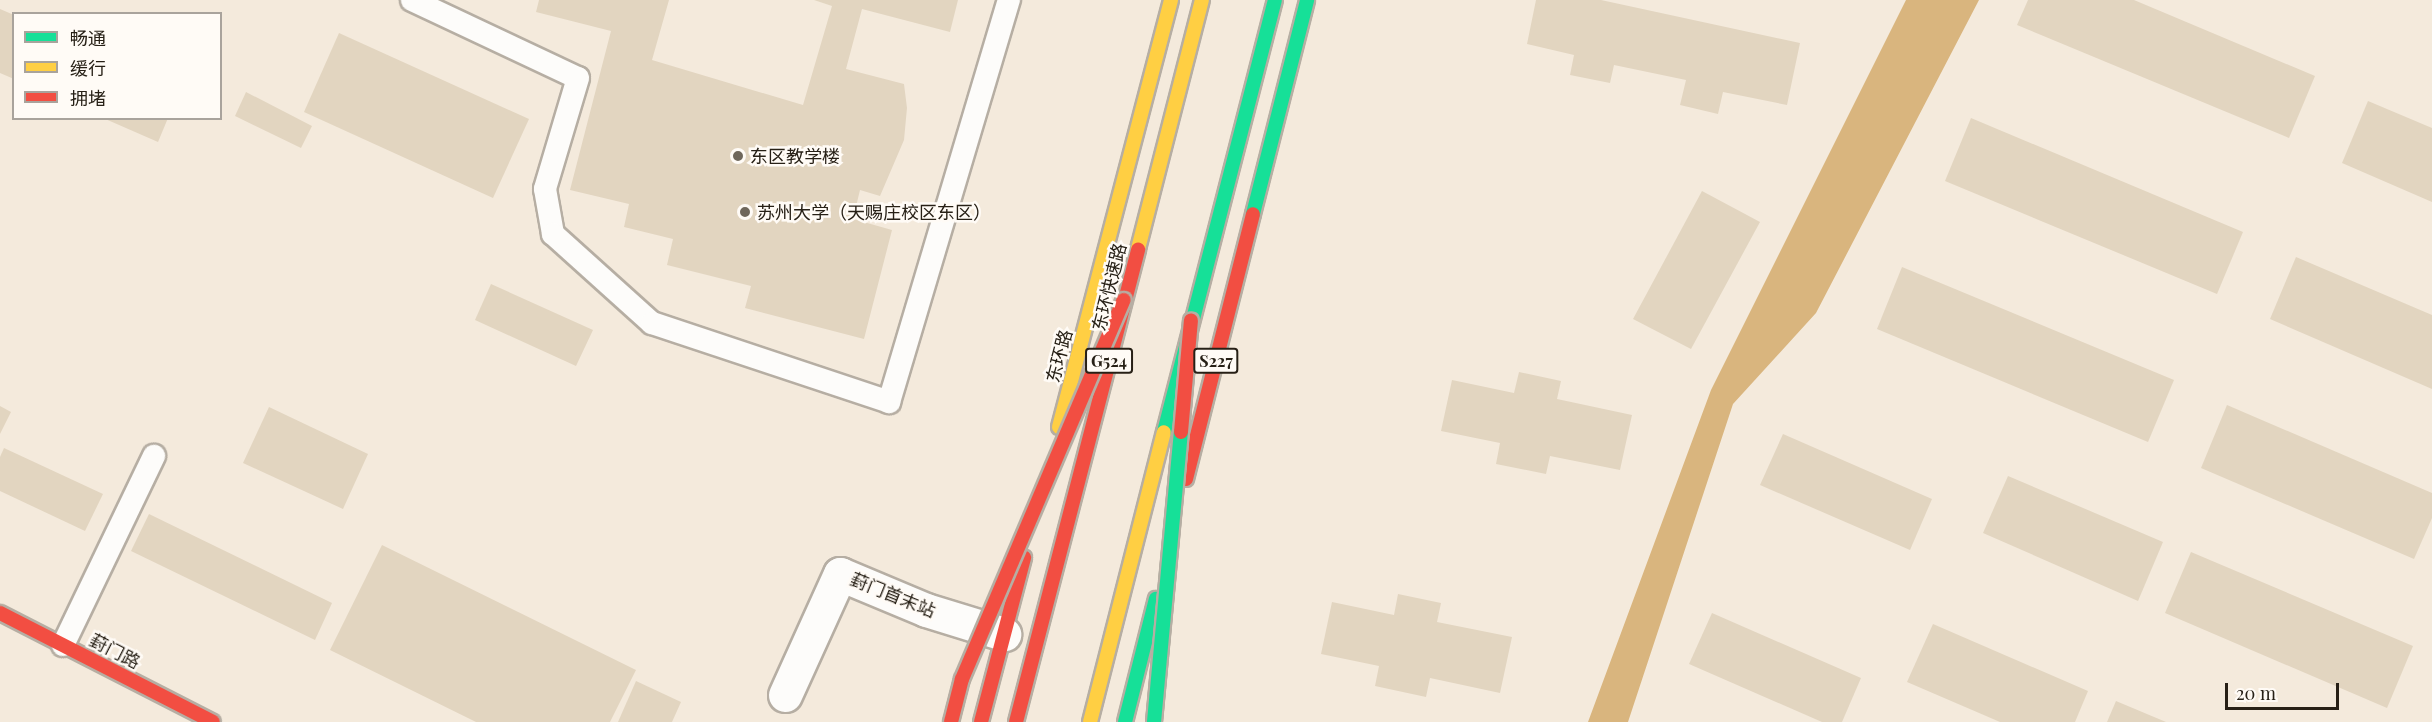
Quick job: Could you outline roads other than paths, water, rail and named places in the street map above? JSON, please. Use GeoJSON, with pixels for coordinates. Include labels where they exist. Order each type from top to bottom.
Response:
{"type":"FeatureCollection","features":[{"type":"Feature","properties":{"kind":"main road","name":"东环路"},"geometry":{"type":"LineString","coordinates":[[981,722],[1172,0]]}},
{"type":"Feature","properties":{"kind":"main road","name":"东环快速路"},"geometry":{"type":"LineString","coordinates":[[1016,722],[1202,0]]}},
{"type":"Feature","properties":{"kind":"main road"},"geometry":{"type":"LineString","coordinates":[[1090,722],[1191,320],[1275,0]]}},
{"type":"Feature","properties":{"kind":"main road","name":"S227"},"geometry":{"type":"LineString","coordinates":[[1125,722],[1307,0]]}},
{"type":"Feature","properties":{"kind":"main road"},"geometry":{"type":"LineString","coordinates":[[951,722],[963,679],[1124,300]]}},
{"type":"Feature","properties":{"kind":"main road"},"geometry":{"type":"LineString","coordinates":[[1154,722],[1191,320]]}},
{"type":"Feature","properties":{"kind":"main road","name":"葑门路"},"geometry":{"type":"LineString","coordinates":[[0,613],[213,722]]}},
{"type":"Feature","properties":{"kind":"street","name":"葑门首末站"},"geometry":{"type":"LineString","coordinates":[[785,695],[840,574],[926,610],[1004,634]]}},
{"type":"Feature","properties":{"kind":"lane"},"geometry":{"type":"LineString","coordinates":[[412,0],[578,78],[545,189],[553,234],[652,323],[889,402],[1009,0]]}},
{"type":"Feature","properties":{"kind":"lane"},"geometry":{"type":"LineString","coordinates":[[63,645],[154,456]]}},
{"type":"Feature","properties":{"kind":"place","name":"东区教学楼"},"geometry":{"type":"Point","coordinates":[738,156]}},
{"type":"Feature","properties":{"kind":"place","name":"苏州大学（天赐庄校区东区）"},"geometry":{"type":"Point","coordinates":[745,212]}}]}
